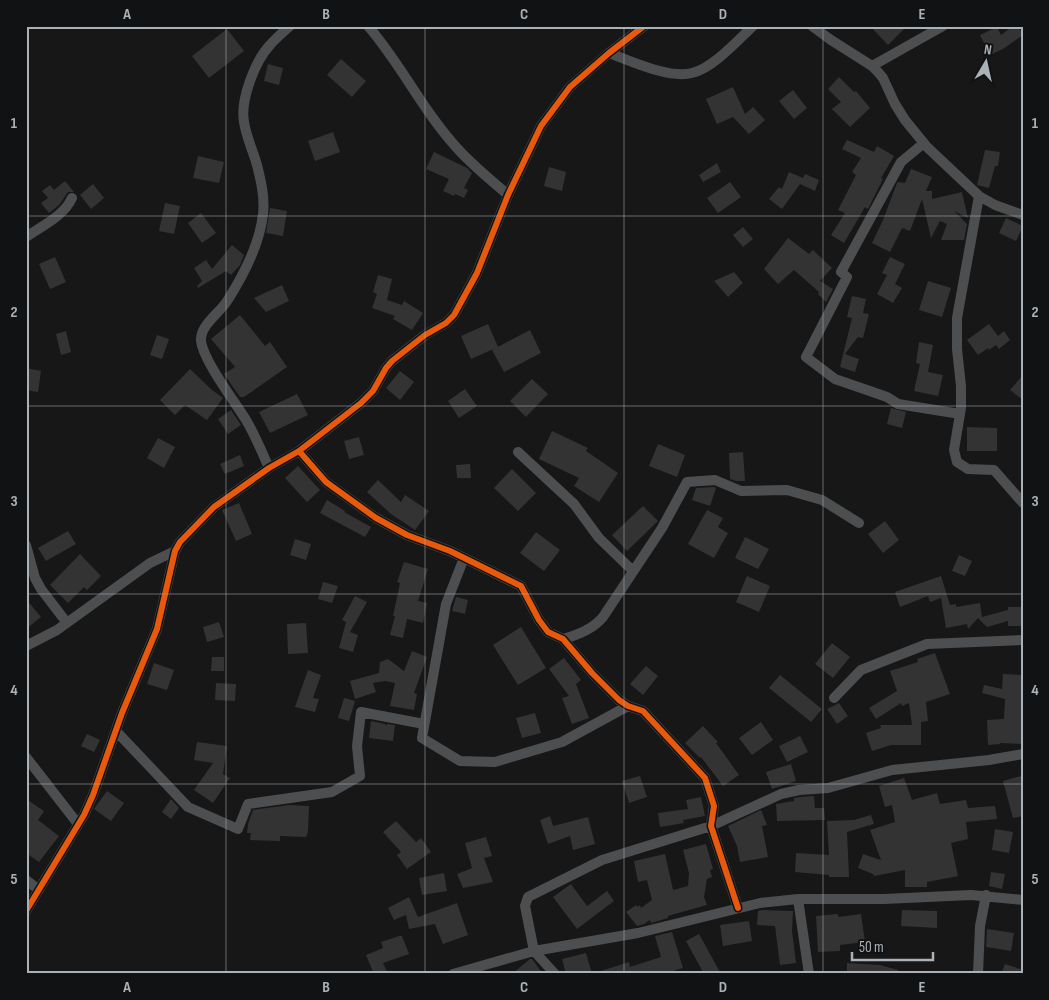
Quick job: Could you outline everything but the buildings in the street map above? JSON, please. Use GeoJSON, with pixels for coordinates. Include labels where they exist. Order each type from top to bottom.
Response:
{"type":"FeatureCollection","features":[{"type":"Feature","properties":{"kind":"street"},"geometry":{"type":"LineString","coordinates":[[269,468],[261,447],[247,422],[207,358],[201,336],[204,328],[229,298],[252,254],[260,228],[264,213],[264,197],[244,123],[244,99],[264,52],[290,26]]}},
{"type":"Feature","properties":{"kind":"street"},"geometry":{"type":"LineString","coordinates":[[368,26],[457,148],[508,195]]}},
{"type":"Feature","properties":{"kind":"street"},"geometry":{"type":"LineString","coordinates":[[26,911],[78,824],[93,795],[157,629],[175,551],[180,542],[214,507],[269,468],[299,451],[361,403],[373,391],[392,361],[454,316],[477,273],[508,195],[541,126],[570,87],[644,26]]}},
{"type":"Feature","properties":{"kind":"street"},"geometry":{"type":"LineString","coordinates":[[609,53],[665,73],[691,73],[718,60],[753,26]]}},
{"type":"Feature","properties":{"kind":"street"},"geometry":{"type":"LineString","coordinates":[[812,26],[872,66],[883,78],[900,113],[924,143],[979,196],[995,205],[1023,215]]}},
{"type":"Feature","properties":{"kind":"street"},"geometry":{"type":"LineString","coordinates":[[872,66],[943,26]]}},
{"type":"Feature","properties":{"kind":"street"},"geometry":{"type":"LineString","coordinates":[[924,143],[900,162],[841,272],[847,277],[806,357],[835,379],[887,398],[898,404],[960,414]]}},
{"type":"Feature","properties":{"kind":"street"},"geometry":{"type":"LineString","coordinates":[[979,196],[957,318],[957,349],[961,386],[960,414],[954,450],[957,462],[968,469],[994,470],[1023,503]]}},
{"type":"Feature","properties":{"kind":"street"},"geometry":{"type":"LineString","coordinates":[[26,238],[57,216],[72,198]]}},
{"type":"Feature","properties":{"kind":"street"},"geometry":{"type":"LineString","coordinates":[[299,451],[326,482],[364,510],[407,535],[444,548],[521,586],[548,632],[563,639],[598,680],[619,700],[628,706],[643,711],[706,778],[714,806],[711,826],[738,908]]}},
{"type":"Feature","properties":{"kind":"street"},"geometry":{"type":"LineString","coordinates":[[518,452],[574,504],[599,538],[633,571]]}},
{"type":"Feature","properties":{"kind":"street"},"geometry":{"type":"LineString","coordinates":[[563,639],[582,634],[599,622],[662,528],[687,482],[715,480],[741,492],[787,490],[822,500],[859,522]]}},
{"type":"Feature","properties":{"kind":"street"},"geometry":{"type":"LineString","coordinates":[[26,545],[35,578],[67,624]]}},
{"type":"Feature","properties":{"kind":"street"},"geometry":{"type":"LineString","coordinates":[[26,646],[67,624],[150,563],[175,551]]}},
{"type":"Feature","properties":{"kind":"street"},"geometry":{"type":"LineString","coordinates":[[464,558],[446,604],[422,738],[460,761],[495,762],[562,742],[628,706]]}},
{"type":"Feature","properties":{"kind":"street"},"geometry":{"type":"LineString","coordinates":[[834,698],[861,670],[927,644],[1023,640]]}},
{"type":"Feature","properties":{"kind":"street"},"geometry":{"type":"LineString","coordinates":[[116,732],[188,807],[238,829],[248,804],[332,792],[360,776],[357,746],[361,712],[424,724]]}},
{"type":"Feature","properties":{"kind":"street"},"geometry":{"type":"LineString","coordinates":[[554,974],[534,950],[525,906],[528,897],[602,860],[711,826],[790,792],[828,788],[892,770],[989,760],[1023,754]]}},
{"type":"Feature","properties":{"kind":"street"},"geometry":{"type":"LineString","coordinates":[[26,757],[78,824]]}},
{"type":"Feature","properties":{"kind":"street"},"geometry":{"type":"LineString","coordinates":[[26,880],[39,890]]}},
{"type":"Feature","properties":{"kind":"street"},"geometry":{"type":"LineString","coordinates":[[453,974],[534,950],[638,933],[760,903],[798,899],[986,895],[1023,900]]}},
{"type":"Feature","properties":{"kind":"street"},"geometry":{"type":"LineString","coordinates":[[978,974],[980,926],[986,895]]}},
{"type":"Feature","properties":{"kind":"street"},"geometry":{"type":"LineString","coordinates":[[798,899],[809,974]]}},
{"type":"Feature","properties":{"kind":"cycle path"},"geometry":{"type":"LineString","coordinates":[[26,911],[84,815],[93,795],[122,713],[157,629],[175,551],[180,542],[214,507],[269,468],[299,451],[361,403],[373,391],[392,361],[425,335],[446,323],[454,315],[477,273],[508,195],[541,126],[570,87],[644,26]]}},
{"type":"Feature","properties":{"kind":"cycle path"},"geometry":{"type":"LineString","coordinates":[[299,451],[326,482],[376,518],[407,535],[450,551],[521,586],[539,620],[548,632],[563,639],[592,673],[619,700],[628,706],[643,711],[705,778],[714,806],[711,826],[738,908]]}}]}
